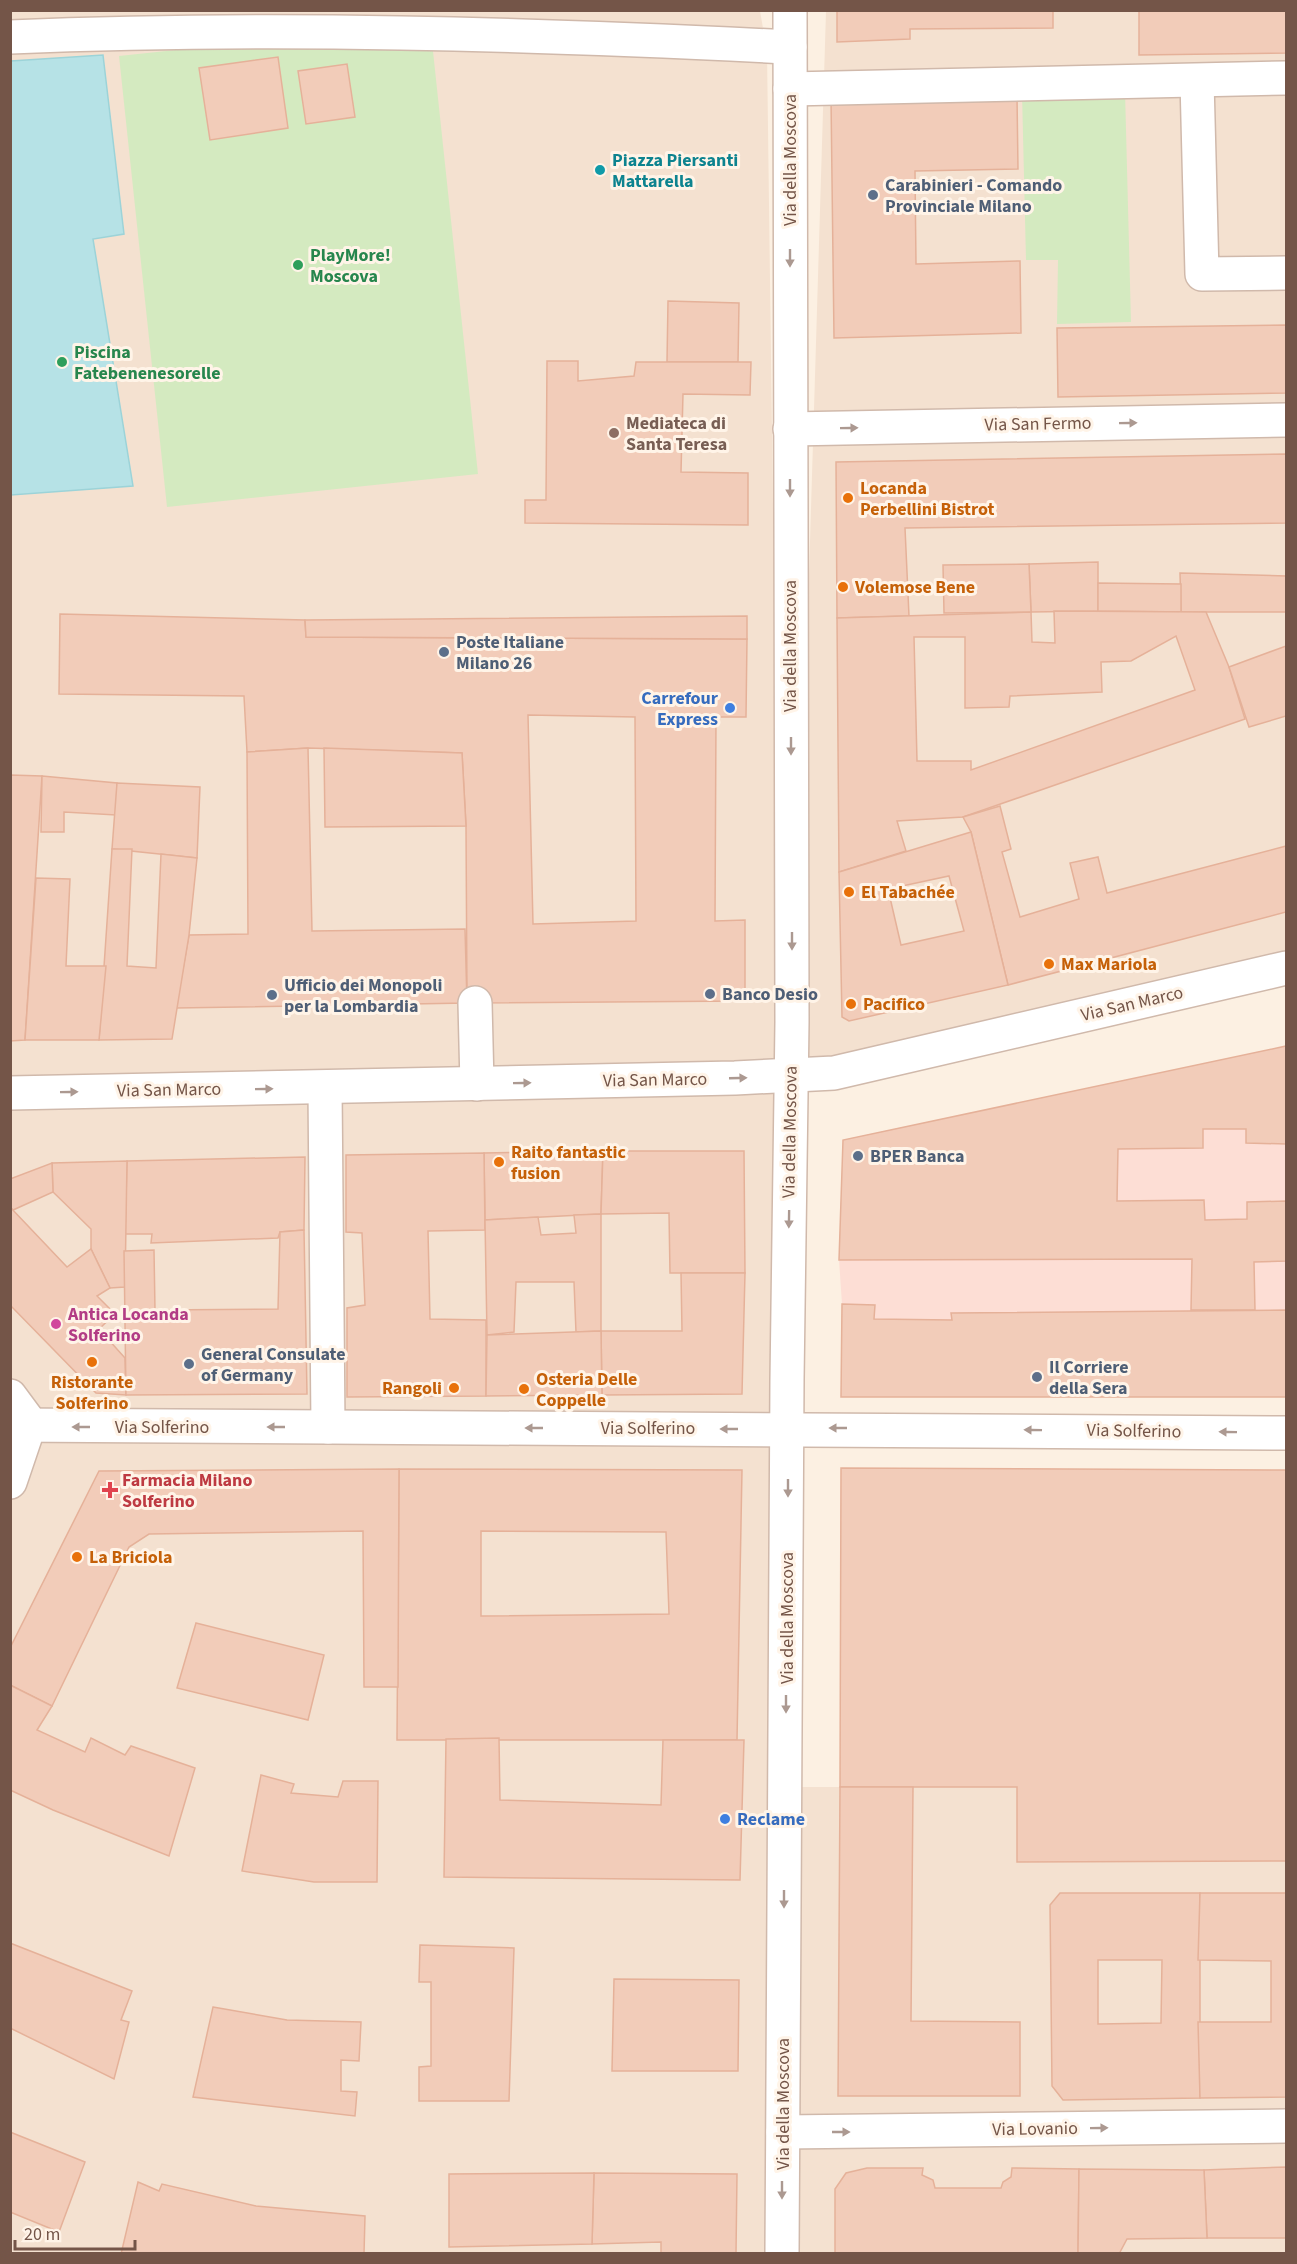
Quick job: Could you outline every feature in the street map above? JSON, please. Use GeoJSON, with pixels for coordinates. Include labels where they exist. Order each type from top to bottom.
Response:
{"type":"FeatureCollection","features":[{"type":"Feature","properties":{"kind":"street","name":"Via della Moscova"},"geometry":{"type":"LineString","coordinates":[[782,2253],[790,1077],[790,10]]}},
{"type":"Feature","properties":{"kind":"street"},"geometry":{"type":"LineString","coordinates":[[10,37],[171,31],[312,30],[790,47]]}},
{"type":"Feature","properties":{"kind":"street"},"geometry":{"type":"LineString","coordinates":[[790,89],[1287,78]]}},
{"type":"Feature","properties":{"kind":"street"},"geometry":{"type":"LineString","coordinates":[[1197,81],[1202,274],[1287,273]]}},
{"type":"Feature","properties":{"kind":"street","name":"Via San Fermo"},"geometry":{"type":"LineString","coordinates":[[790,429],[1287,420]]}},
{"type":"Feature","properties":{"kind":"street","name":"Via San Marco"},"geometry":{"type":"LineString","coordinates":[[10,1094],[790,1077],[834,1073],[1287,968]]}},
{"type":"Feature","properties":{"kind":"street"},"geometry":{"type":"LineString","coordinates":[[476,1003],[477,1084]]}},
{"type":"Feature","properties":{"kind":"street"},"geometry":{"type":"LineString","coordinates":[[325,1088],[328,1427]]}},
{"type":"Feature","properties":{"kind":"street"},"geometry":{"type":"LineString","coordinates":[[10,1396],[20,1424],[10,1482]]}},
{"type":"Feature","properties":{"kind":"street","name":"Via Solferino"},"geometry":{"type":"LineString","coordinates":[[20,1424],[58,1427],[1287,1433]]}},
{"type":"Feature","properties":{"kind":"street","name":"Via Lovanio"},"geometry":{"type":"LineString","coordinates":[[783,2132],[1287,2126]]}},
{"type":"Feature","properties":{"kind":"shaded area"},"geometry":{"type":"Polygon","coordinates":[[[10,11],[760,11],[767,51],[785,1425],[11,1427],[10,11]]]}},
{"type":"Feature","properties":{"kind":"shaded area"},"geometry":{"type":"Polygon","coordinates":[[[826,11],[1286,11],[1286,962],[794,1072],[826,11]]]}},
{"type":"Feature","properties":{"kind":"shaded area"},"geometry":{"type":"Polygon","coordinates":[[[1286,1046],[1286,1397],[841,1397],[842,1304],[839,1260],[843,1140],[1286,1046]]]}},
{"type":"Feature","properties":{"kind":"shaded area"},"geometry":{"type":"Polygon","coordinates":[[[11,1432],[785,1432],[779,2253],[11,2254],[11,1432]]]}},
{"type":"Feature","properties":{"kind":"shaded area"},"geometry":{"type":"Polygon","coordinates":[[[788,1787],[1017,1787],[1017,1862],[1286,1861],[1286,2253],[786,2254],[788,1787]]]}},
{"type":"Feature","properties":{"kind":"green space","name":"PlayMore! Moscova"},"geometry":{"type":"Polygon","coordinates":[[[430,23],[478,474],[167,507],[119,56],[430,23]]]}},
{"type":"Feature","properties":{"kind":"green space"},"geometry":{"type":"Polygon","coordinates":[[[1125,91],[1131,322],[1057,324],[1058,260],[1026,260],[1022,93],[1125,91]]]}},
{"type":"Feature","properties":{"kind":"water","name":"Piscina Fatebenenesorelle"},"geometry":{"type":"Polygon","coordinates":[[[103,55],[124,234],[93,239],[133,486],[11,495],[11,61],[103,55]]]}},
{"type":"Feature","properties":{"kind":"building"},"geometry":{"type":"Polygon","coordinates":[[[837,10],[1053,10],[1053,28],[910,29],[910,39],[837,42],[837,10]]]}},
{"type":"Feature","properties":{"kind":"building"},"geometry":{"type":"Polygon","coordinates":[[[1139,10],[1286,10],[1286,53],[1139,55],[1139,10]]]}},
{"type":"Feature","properties":{"kind":"building"},"geometry":{"type":"Polygon","coordinates":[[[278,57],[288,128],[210,140],[199,68],[278,57]]]}},
{"type":"Feature","properties":{"kind":"building"},"geometry":{"type":"Polygon","coordinates":[[[347,64],[355,117],[306,124],[298,71],[347,64]]]}},
{"type":"Feature","properties":{"kind":"building","name":"Carabinieri - Comando Provinciale Milano"},"geometry":{"type":"Polygon","coordinates":[[[1017,96],[1018,169],[915,171],[916,264],[1020,261],[1021,333],[834,338],[831,99],[1017,96]]]}},
{"type":"Feature","properties":{"kind":"building"},"geometry":{"type":"Polygon","coordinates":[[[668,301],[739,303],[738,362],[667,362],[668,301]]]}},
{"type":"Feature","properties":{"kind":"building"},"geometry":{"type":"Polygon","coordinates":[[[1286,325],[1286,393],[1058,397],[1057,328],[1286,325]]]}},
{"type":"Feature","properties":{"kind":"building","name":"Mediateca di Santa Teresa"},"geometry":{"type":"Polygon","coordinates":[[[547,361],[578,361],[578,381],[634,376],[636,362],[751,362],[750,395],[683,394],[681,472],[748,473],[748,525],[525,523],[525,500],[546,500],[547,361]]]}},
{"type":"Feature","properties":{"kind":"building"},"geometry":{"type":"Polygon","coordinates":[[[1286,454],[1286,523],[905,528],[909,616],[837,618],[836,462],[1286,454]]]}},
{"type":"Feature","properties":{"kind":"building"},"geometry":{"type":"Polygon","coordinates":[[[1098,562],[1098,611],[1031,612],[1029,564],[1098,562]]]}},
{"type":"Feature","properties":{"kind":"building"},"geometry":{"type":"Polygon","coordinates":[[[1029,564],[1031,612],[944,613],[943,565],[1029,564]]]}},
{"type":"Feature","properties":{"kind":"building"},"geometry":{"type":"Polygon","coordinates":[[[1180,573],[1286,576],[1286,612],[1181,612],[1180,573]]]}},
{"type":"Feature","properties":{"kind":"building"},"geometry":{"type":"Polygon","coordinates":[[[1098,583],[1181,584],[1181,612],[1098,611],[1098,583]]]}},
{"type":"Feature","properties":{"kind":"building"},"geometry":{"type":"Polygon","coordinates":[[[1054,611],[1206,612],[1229,667],[1245,719],[963,817],[897,821],[906,851],[839,872],[837,618],[1031,612],[1032,642],[1055,643],[1054,611]],[[1176,636],[1131,661],[1101,662],[1102,692],[1010,696],[1009,707],[965,708],[965,637],[914,637],[917,761],[971,761],[971,770],[1195,690],[1176,636]]]}},
{"type":"Feature","properties":{"kind":"building"},"geometry":{"type":"Polygon","coordinates":[[[60,614],[305,620],[306,637],[747,639],[746,717],[716,717],[715,921],[745,920],[745,1001],[467,1003],[466,826],[462,753],[308,748],[247,752],[244,696],[59,694],[60,614]],[[528,715],[533,924],[636,921],[635,717],[528,715]]]}},
{"type":"Feature","properties":{"kind":"building"},"geometry":{"type":"Polygon","coordinates":[[[747,616],[747,639],[306,637],[305,620],[747,616]]]}},
{"type":"Feature","properties":{"kind":"building"},"geometry":{"type":"Polygon","coordinates":[[[1286,646],[1286,716],[1249,727],[1229,667],[1286,646]]]}},
{"type":"Feature","properties":{"kind":"building"},"geometry":{"type":"Polygon","coordinates":[[[308,748],[312,931],[465,929],[467,1003],[176,1008],[189,935],[248,934],[247,752],[308,748]]]}},
{"type":"Feature","properties":{"kind":"building"},"geometry":{"type":"Polygon","coordinates":[[[324,748],[462,753],[466,826],[325,827],[324,748]]]}},
{"type":"Feature","properties":{"kind":"building"},"geometry":{"type":"Polygon","coordinates":[[[10,775],[42,776],[25,1040],[10,1041],[10,775]]]}},
{"type":"Feature","properties":{"kind":"building"},"geometry":{"type":"Polygon","coordinates":[[[42,776],[117,783],[116,815],[64,812],[64,832],[41,832],[42,776]]]}},
{"type":"Feature","properties":{"kind":"building"},"geometry":{"type":"Polygon","coordinates":[[[117,783],[200,787],[197,858],[112,849],[117,783]]]}},
{"type":"Feature","properties":{"kind":"building"},"geometry":{"type":"Polygon","coordinates":[[[1000,806],[1011,849],[1002,852],[1020,917],[1079,899],[1070,863],[1098,857],[1107,893],[1286,846],[1286,912],[1008,985],[971,832],[963,817],[1000,806]]]}},
{"type":"Feature","properties":{"kind":"building"},"geometry":{"type":"Polygon","coordinates":[[[971,832],[1008,985],[849,1021],[842,1017],[839,872],[971,832]],[[949,876],[888,889],[901,945],[964,931],[949,876]]]}},
{"type":"Feature","properties":{"kind":"building"},"geometry":{"type":"Polygon","coordinates":[[[112,849],[132,849],[127,966],[156,968],[161,854],[197,858],[189,935],[172,1039],[99,1040],[112,849]]]}},
{"type":"Feature","properties":{"kind":"building"},"geometry":{"type":"Polygon","coordinates":[[[36,878],[70,879],[66,966],[106,966],[99,1040],[25,1040],[36,878]]]}},
{"type":"Feature","properties":{"kind":"building"},"geometry":{"type":"Polygon","coordinates":[[[1286,1046],[1286,1144],[1246,1143],[1246,1129],[1203,1129],[1203,1148],[1118,1149],[1117,1201],[1204,1200],[1205,1220],[1247,1219],[1247,1202],[1286,1201],[1286,1261],[1254,1262],[1255,1310],[1191,1310],[1192,1259],[839,1260],[843,1140],[1286,1046]]]}},
{"type":"Feature","properties":{"kind":"building"},"geometry":{"type":"Polygon","coordinates":[[[603,1151],[601,1214],[485,1220],[484,1153],[603,1151]]]}},
{"type":"Feature","properties":{"kind":"building"},"geometry":{"type":"Polygon","coordinates":[[[603,1151],[744,1151],[745,1273],[670,1273],[669,1213],[601,1214],[603,1151]]]}},
{"type":"Feature","properties":{"kind":"building"},"geometry":{"type":"Polygon","coordinates":[[[484,1153],[485,1230],[428,1231],[430,1319],[486,1320],[486,1396],[347,1397],[347,1308],[365,1305],[362,1233],[346,1232],[346,1155],[484,1153]]]}},
{"type":"Feature","properties":{"kind":"building"},"geometry":{"type":"Polygon","coordinates":[[[305,1157],[304,1230],[280,1232],[278,1238],[151,1243],[152,1234],[125,1234],[127,1161],[305,1157]]]}},
{"type":"Feature","properties":{"kind":"building"},"geometry":{"type":"Polygon","coordinates":[[[127,1161],[125,1287],[110,1288],[91,1249],[91,1229],[53,1192],[52,1163],[127,1161]]]}},
{"type":"Feature","properties":{"kind":"building"},"geometry":{"type":"Polygon","coordinates":[[[52,1163],[53,1192],[13,1210],[10,1207],[10,1179],[52,1163]]]}},
{"type":"Feature","properties":{"kind":"building"},"geometry":{"type":"Polygon","coordinates":[[[10,1207],[67,1267],[91,1249],[110,1288],[97,1296],[115,1314],[99,1329],[125,1358],[126,1395],[96,1393],[10,1305],[10,1207]]]}},
{"type":"Feature","properties":{"kind":"building"},"geometry":{"type":"Polygon","coordinates":[[[601,1214],[601,1331],[576,1332],[574,1282],[516,1282],[514,1332],[487,1335],[485,1220],[538,1217],[541,1235],[576,1233],[574,1215],[601,1214]]]}},
{"type":"Feature","properties":{"kind":"building"},"geometry":{"type":"Polygon","coordinates":[[[304,1230],[307,1394],[126,1395],[124,1251],[154,1250],[155,1310],[278,1309],[280,1232],[304,1230]]]}},
{"type":"Feature","properties":{"kind":"building"},"geometry":{"type":"Polygon","coordinates":[[[681,1273],[745,1273],[742,1394],[602,1395],[601,1331],[682,1331],[681,1273]]]}},
{"type":"Feature","properties":{"kind":"building"},"geometry":{"type":"Polygon","coordinates":[[[842,1304],[875,1305],[874,1319],[952,1320],[951,1313],[1286,1310],[1286,1397],[841,1397],[842,1304]]]}},
{"type":"Feature","properties":{"kind":"building"},"geometry":{"type":"Polygon","coordinates":[[[601,1331],[602,1395],[486,1396],[487,1335],[601,1331]]]}},
{"type":"Feature","properties":{"kind":"building"},"geometry":{"type":"Polygon","coordinates":[[[841,1468],[1286,1470],[1286,1861],[1017,1862],[1017,1787],[840,1787],[841,1468]]]}},
{"type":"Feature","properties":{"kind":"building"},"geometry":{"type":"Polygon","coordinates":[[[399,1469],[742,1470],[737,1740],[397,1740],[399,1469]],[[481,1531],[481,1616],[669,1614],[666,1532],[481,1531]]]}},
{"type":"Feature","properties":{"kind":"building"},"geometry":{"type":"Polygon","coordinates":[[[399,1469],[398,1687],[364,1687],[363,1531],[149,1534],[129,1547],[52,1706],[10,1685],[10,1648],[99,1471],[399,1469]]]}},
{"type":"Feature","properties":{"kind":"building"},"geometry":{"type":"Polygon","coordinates":[[[196,1623],[324,1655],[308,1720],[177,1688],[196,1623]]]}},
{"type":"Feature","properties":{"kind":"building"},"geometry":{"type":"Polygon","coordinates":[[[10,1685],[52,1706],[37,1730],[85,1752],[91,1738],[125,1755],[131,1746],[195,1768],[169,1856],[53,1810],[10,1790],[10,1685]]]}},
{"type":"Feature","properties":{"kind":"building"},"geometry":{"type":"Polygon","coordinates":[[[499,1738],[500,1800],[661,1805],[663,1740],[744,1740],[740,1880],[444,1877],[446,1739],[499,1738]]]}},
{"type":"Feature","properties":{"kind":"building"},"geometry":{"type":"Polygon","coordinates":[[[261,1775],[294,1784],[291,1793],[338,1797],[343,1781],[378,1781],[377,1882],[314,1882],[242,1871],[261,1775]]]}},
{"type":"Feature","properties":{"kind":"building"},"geometry":{"type":"Polygon","coordinates":[[[840,1787],[913,1787],[911,2021],[1020,2022],[1020,2096],[838,2096],[840,1787]]]}},
{"type":"Feature","properties":{"kind":"building"},"geometry":{"type":"Polygon","coordinates":[[[1060,1893],[1200,1893],[1200,2098],[1063,2100],[1052,2086],[1050,1905],[1060,1893]],[[1098,1960],[1098,2024],[1161,2023],[1162,1960],[1098,1960]]]}},
{"type":"Feature","properties":{"kind":"building"},"geometry":{"type":"Polygon","coordinates":[[[1200,1893],[1286,1893],[1286,2097],[1200,2098],[1198,2022],[1271,2022],[1271,1961],[1198,1960],[1200,1893]]]}},
{"type":"Feature","properties":{"kind":"building"},"geometry":{"type":"Polygon","coordinates":[[[10,1943],[132,1991],[121,2020],[129,2022],[114,2079],[10,2028],[10,1943]]]}},
{"type":"Feature","properties":{"kind":"building"},"geometry":{"type":"Polygon","coordinates":[[[420,1945],[514,1948],[509,2101],[419,2101],[419,2067],[431,2066],[431,1982],[419,1982],[420,1945]]]}},
{"type":"Feature","properties":{"kind":"building"},"geometry":{"type":"Polygon","coordinates":[[[614,1979],[739,1980],[738,2071],[612,2071],[614,1979]]]}},
{"type":"Feature","properties":{"kind":"building"},"geometry":{"type":"Polygon","coordinates":[[[213,2007],[287,2020],[361,2022],[359,2061],[341,2060],[341,2091],[357,2092],[355,2116],[193,2097],[213,2007]]]}},
{"type":"Feature","properties":{"kind":"building"},"geometry":{"type":"Polygon","coordinates":[[[10,2132],[85,2162],[59,2232],[10,2212],[10,2132]]]}},
{"type":"Feature","properties":{"kind":"building"},"geometry":{"type":"Polygon","coordinates":[[[1286,2167],[1286,2238],[1207,2238],[1204,2170],[1286,2167]]]}},
{"type":"Feature","properties":{"kind":"building"},"geometry":{"type":"Polygon","coordinates":[[[867,2168],[923,2168],[922,2175],[933,2180],[935,2188],[1001,2188],[1003,2182],[1011,2177],[1012,2168],[1079,2169],[1078,2254],[835,2254],[835,2189],[846,2173],[867,2168]]]}},
{"type":"Feature","properties":{"kind":"building"},"geometry":{"type":"Polygon","coordinates":[[[1079,2169],[1204,2170],[1207,2238],[1127,2239],[1119,2254],[1078,2254],[1079,2169]]]}},
{"type":"Feature","properties":{"kind":"building"},"geometry":{"type":"Polygon","coordinates":[[[594,2173],[737,2174],[736,2254],[661,2254],[661,2242],[592,2244],[594,2173]]]}},
{"type":"Feature","properties":{"kind":"building"},"geometry":{"type":"Polygon","coordinates":[[[594,2173],[592,2244],[449,2247],[449,2174],[594,2173]]]}},
{"type":"Feature","properties":{"kind":"building"},"geometry":{"type":"Polygon","coordinates":[[[138,2182],[159,2191],[162,2184],[256,2206],[365,2216],[364,2254],[121,2254],[138,2182]]]}},
{"type":"Feature","properties":{"kind":"place","name":"Piazza Piersanti Mattarella"},"geometry":{"type":"Point","coordinates":[600,170]}},
{"type":"Feature","properties":{"kind":"place","name":"Carabinieri - Comando Provinciale Milano"},"geometry":{"type":"Point","coordinates":[873,195]}},
{"type":"Feature","properties":{"kind":"place","name":"PlayMore! Moscova"},"geometry":{"type":"Point","coordinates":[298,265]}},
{"type":"Feature","properties":{"kind":"place","name":"Piscina Fatebenenesorelle"},"geometry":{"type":"Point","coordinates":[62,362]}},
{"type":"Feature","properties":{"kind":"place","name":"Mediateca di Santa Teresa"},"geometry":{"type":"Point","coordinates":[614,433]}},
{"type":"Feature","properties":{"kind":"place","name":"Locanda Perbellini Bistrot"},"geometry":{"type":"Point","coordinates":[848,498]}},
{"type":"Feature","properties":{"kind":"place","name":"Volemose Bene"},"geometry":{"type":"Point","coordinates":[843,587]}},
{"type":"Feature","properties":{"kind":"place","name":"Poste Italiane Milano 26"},"geometry":{"type":"Point","coordinates":[444,652]}},
{"type":"Feature","properties":{"kind":"place","name":"Carrefour Express"},"geometry":{"type":"Point","coordinates":[730,708]}},
{"type":"Feature","properties":{"kind":"place","name":"El Tabachée"},"geometry":{"type":"Point","coordinates":[849,892]}},
{"type":"Feature","properties":{"kind":"place","name":"Max Mariola"},"geometry":{"type":"Point","coordinates":[1049,964]}},
{"type":"Feature","properties":{"kind":"place","name":"Banco Desio"},"geometry":{"type":"Point","coordinates":[710,994]}},
{"type":"Feature","properties":{"kind":"place","name":"Ufficio dei Monopoli per la Lombardia"},"geometry":{"type":"Point","coordinates":[272,995]}},
{"type":"Feature","properties":{"kind":"place","name":"Pacifico"},"geometry":{"type":"Point","coordinates":[851,1004]}},
{"type":"Feature","properties":{"kind":"place","name":"BPER Banca"},"geometry":{"type":"Point","coordinates":[858,1156]}},
{"type":"Feature","properties":{"kind":"place","name":"Raito fantastic fusion"},"geometry":{"type":"Point","coordinates":[499,1162]}},
{"type":"Feature","properties":{"kind":"place","name":"Antica Locanda Solferino"},"geometry":{"type":"Point","coordinates":[56,1324]}},
{"type":"Feature","properties":{"kind":"place","name":"Ristorante Solferino"},"geometry":{"type":"Point","coordinates":[92,1362]}},
{"type":"Feature","properties":{"kind":"place","name":"General Consulate of Germany"},"geometry":{"type":"Point","coordinates":[189,1364]}},
{"type":"Feature","properties":{"kind":"place","name":"Il Corriere della Sera"},"geometry":{"type":"Point","coordinates":[1037,1377]}},
{"type":"Feature","properties":{"kind":"place","name":"Rangoli"},"geometry":{"type":"Point","coordinates":[454,1388]}},
{"type":"Feature","properties":{"kind":"place","name":"Osteria Delle Coppelle"},"geometry":{"type":"Point","coordinates":[524,1389]}},
{"type":"Feature","properties":{"kind":"place","name":"Farmacia Milano Solferino"},"geometry":{"type":"Point","coordinates":[110,1490]}},
{"type":"Feature","properties":{"kind":"place","name":"La Briciola"},"geometry":{"type":"Point","coordinates":[77,1557]}},
{"type":"Feature","properties":{"kind":"place","name":"Reclame"},"geometry":{"type":"Point","coordinates":[725,1819]}}]}
